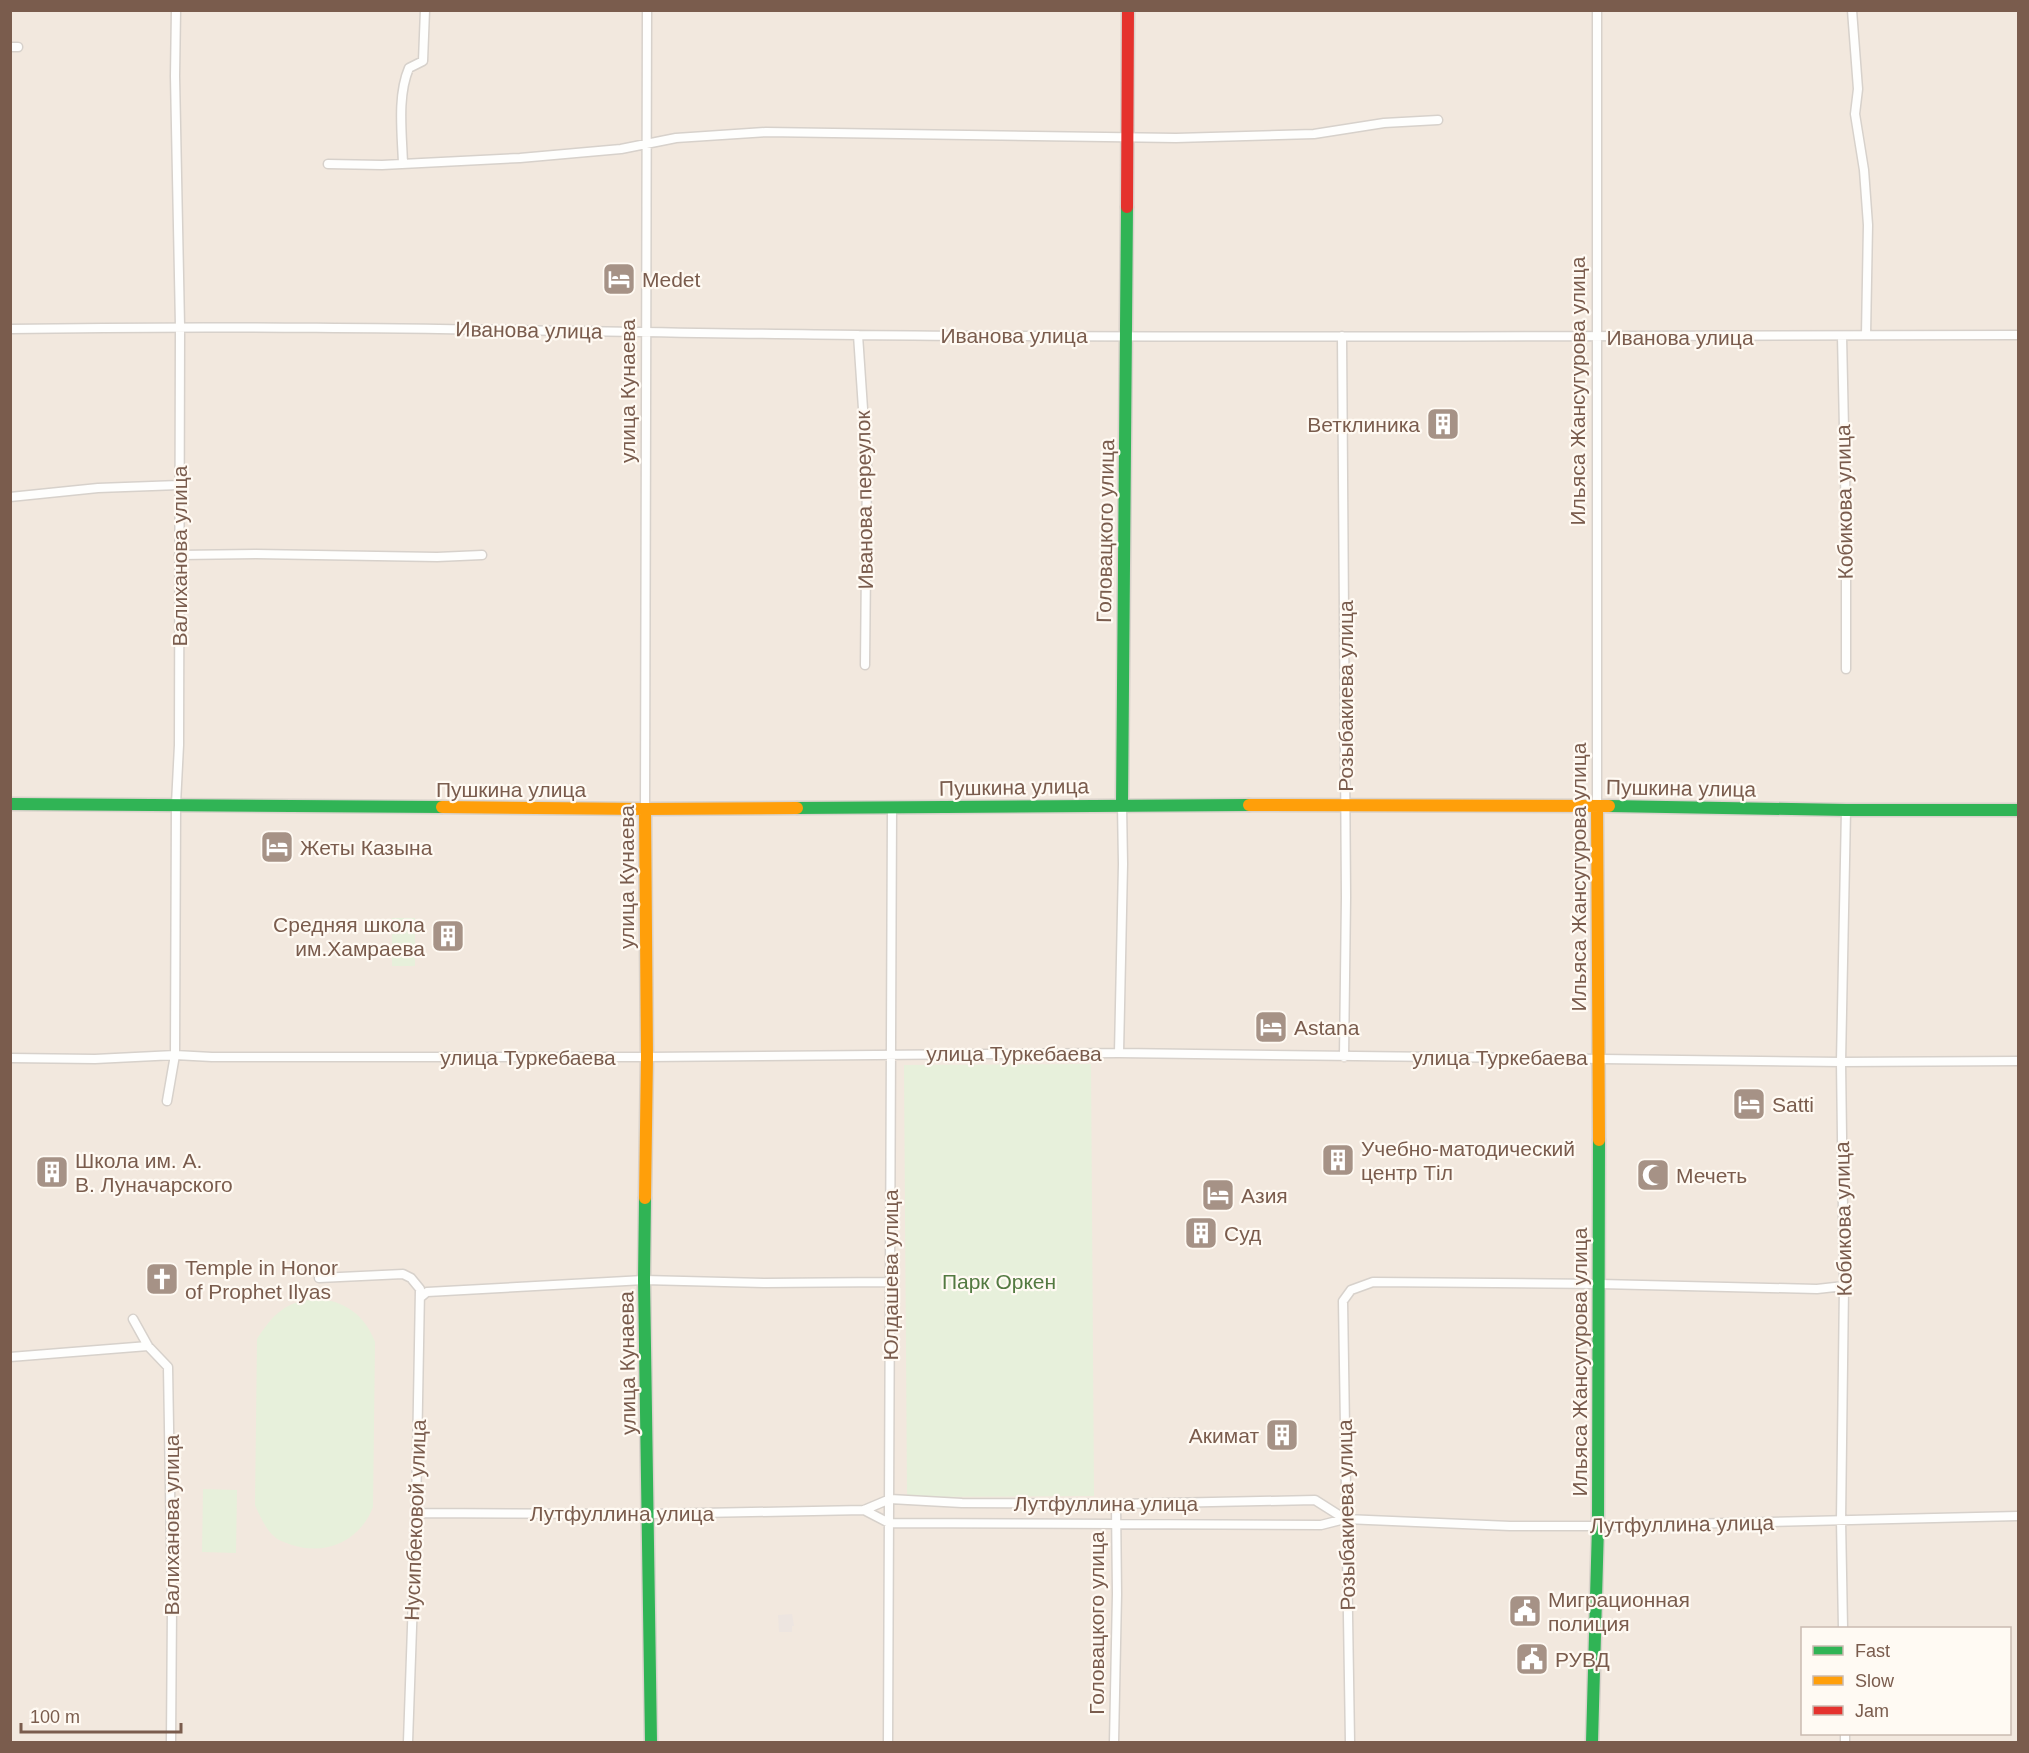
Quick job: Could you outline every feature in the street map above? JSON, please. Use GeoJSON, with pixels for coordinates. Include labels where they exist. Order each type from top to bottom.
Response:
{"type":"FeatureCollection","features":[{"type":"Feature","properties":{"kind":"main road","name":"Головацкого улица"},"geometry":{"type":"LineString","coordinates":[[1122,805],[1128,10]]}},
{"type":"Feature","properties":{"kind":"main road","name":"Пушкина улица"},"geometry":{"type":"LineString","coordinates":[[10,804],[645,809],[1122,805],[2019,810]]}},
{"type":"Feature","properties":{"kind":"main road","name":"Ильяса Жансугурова улица"},"geometry":{"type":"LineString","coordinates":[[1592,1743],[1598,1526],[1600,1284],[1597,806]]}},
{"type":"Feature","properties":{"kind":"main road","name":"улица Кунаева"},"geometry":{"type":"LineString","coordinates":[[645,809],[647,1057],[644,1280],[651,1743]]}},
{"type":"Feature","properties":{"kind":"street","name":"Валиханова улица"},"geometry":{"type":"LineString","coordinates":[[167,1101],[175,1055],[176,804],[179,745],[180,326],[176,10]]}},
{"type":"Feature","properties":{"kind":"street"},"geometry":{"type":"LineString","coordinates":[[403,164],[405,77],[410,68],[423,61],[424,10]]}},
{"type":"Feature","properties":{"kind":"street","name":"улица Кунаева"},"geometry":{"type":"LineString","coordinates":[[645,809],[646,10]]}},
{"type":"Feature","properties":{"kind":"street","name":"Ильяса Жансугурова улица"},"geometry":{"type":"LineString","coordinates":[[1597,10],[1597,806]]}},
{"type":"Feature","properties":{"kind":"street"},"geometry":{"type":"LineString","coordinates":[[1852,10],[1858,89],[1855,114],[1864,170],[1868,225],[1866,335]]}},
{"type":"Feature","properties":{"kind":"street"},"geometry":{"type":"LineString","coordinates":[[328,164],[403,164],[520,158],[621,149],[676,138],[766,132],[1187,138],[1314,134],[1384,123],[1438,120]]}},
{"type":"Feature","properties":{"kind":"street","name":"Иванова улица"},"geometry":{"type":"LineString","coordinates":[[10,329],[180,326],[858,335],[1127,336],[2019,335]]}},
{"type":"Feature","properties":{"kind":"street","name":"Иванова переулок"},"geometry":{"type":"LineString","coordinates":[[858,335],[867,468],[865,665]]}},
{"type":"Feature","properties":{"kind":"street","name":"Розыбакиева улица"},"geometry":{"type":"LineString","coordinates":[[1342,336],[1346,806],[1344,1057]]}},
{"type":"Feature","properties":{"kind":"street","name":"Кобикова улица"},"geometry":{"type":"LineString","coordinates":[[1842,336],[1846,669]]}},
{"type":"Feature","properties":{"kind":"street"},"geometry":{"type":"LineString","coordinates":[[10,497],[98,488],[179,485]]}},
{"type":"Feature","properties":{"kind":"street"},"geometry":{"type":"LineString","coordinates":[[179,555],[437,557],[482,555]]}},
{"type":"Feature","properties":{"kind":"street","name":"Головацкого улица"},"geometry":{"type":"LineString","coordinates":[[1119,1053],[1122,805]]}},
{"type":"Feature","properties":{"kind":"street","name":"Юлдашева улица"},"geometry":{"type":"LineString","coordinates":[[888,1743],[892,808]]}},
{"type":"Feature","properties":{"kind":"street","name":"Кобикова улица"},"geometry":{"type":"LineString","coordinates":[[1843,1627],[1841,1520],[1844,1286],[1841,1062],[1846,810]]}},
{"type":"Feature","properties":{"kind":"street","name":"улица Туркебаева"},"geometry":{"type":"LineString","coordinates":[[10,1058],[95,1059],[175,1055],[212,1057],[647,1057],[891,1053],[1119,1053],[1841,1062],[2019,1061]]}},
{"type":"Feature","properties":{"kind":"street"},"geometry":{"type":"LineString","coordinates":[[319,1278],[403,1274],[411,1278],[423,1293],[644,1280],[765,1283],[890,1282]]}},
{"type":"Feature","properties":{"kind":"street","name":"Розыбакиева улица"},"geometry":{"type":"LineString","coordinates":[[1350,1743],[1343,1301],[1351,1290],[1373,1281],[1600,1284]]}},
{"type":"Feature","properties":{"kind":"street"},"geometry":{"type":"LineString","coordinates":[[1600,1284],[1817,1289],[1844,1286]]}},
{"type":"Feature","properties":{"kind":"street","name":"Нусипбековой улица"},"geometry":{"type":"LineString","coordinates":[[408,1743],[423,1293]]}},
{"type":"Feature","properties":{"kind":"street","name":"Валиханова улица"},"geometry":{"type":"LineString","coordinates":[[134,1319],[148,1346],[168,1367],[172,1607],[171,1743]]}},
{"type":"Feature","properties":{"kind":"street"},"geometry":{"type":"LineString","coordinates":[[10,1357],[148,1346]]}},
{"type":"Feature","properties":{"kind":"street","name":"Лутфуллина улица"},"geometry":{"type":"LineString","coordinates":[[416,1513],[649,1514],[864,1510],[890,1499],[962,1503],[1116,1504],[1316,1500],[1345,1519]]}},
{"type":"Feature","properties":{"kind":"street","name":"Головацкого улица"},"geometry":{"type":"LineString","coordinates":[[1114,1743],[1116,1504]]}},
{"type":"Feature","properties":{"kind":"street","name":"Лутфуллина улица"},"geometry":{"type":"LineString","coordinates":[[864,1510],[890,1523],[1117,1525],[1321,1525],[1345,1519],[1510,1526],[1598,1526],[2019,1516]]}},
{"type":"Feature","properties":{"kind":"shaded area"},"geometry":{"type":"Polygon","coordinates":[[[11,11],[2018,11],[2018,1742],[11,1742],[11,11]]]}},
{"type":"Feature","properties":{"kind":"shaded area"},"geometry":{"type":"Polygon","coordinates":[[[792,1614],[794,1626],[792,1626],[792,1632],[779,1632],[778,1615],[792,1614]]]}},
{"type":"Feature","properties":{"kind":"green space"},"geometry":{"type":"Polygon","coordinates":[[[392,918],[415,918],[415,966],[392,966],[392,918]]]}},
{"type":"Feature","properties":{"kind":"green space","name":"Парк Оркен"},"geometry":{"type":"Polygon","coordinates":[[[1091,1064],[1094,1496],[907,1497],[904,1065],[1091,1064]]]}},
{"type":"Feature","properties":{"kind":"green space"},"geometry":{"type":"Polygon","coordinates":[[[316,1299],[336,1302],[352,1311],[366,1324],[375,1342],[373,1507],[360,1529],[351,1537],[329,1547],[305,1548],[281,1541],[271,1534],[255,1505],[257,1339],[281,1310],[296,1303],[316,1299]]]}},
{"type":"Feature","properties":{"kind":"green space"},"geometry":{"type":"Polygon","coordinates":[[[203,1489],[237,1490],[236,1553],[202,1552],[203,1489]]]}},
{"type":"Feature","properties":{"kind":"traffic: fast"},"geometry":{"type":"LineString","coordinates":[[1122,805],[1127,207]]}},
{"type":"Feature","properties":{"kind":"traffic: fast"},"geometry":{"type":"LineString","coordinates":[[10,804],[442,807]]}},
{"type":"Feature","properties":{"kind":"traffic: fast"},"geometry":{"type":"LineString","coordinates":[[797,808],[1249,805]]}},
{"type":"Feature","properties":{"kind":"traffic: fast"},"geometry":{"type":"LineString","coordinates":[[1609,806],[2018,810]]}},
{"type":"Feature","properties":{"kind":"traffic: fast"},"geometry":{"type":"LineString","coordinates":[[1592,1742],[1598,1526],[1599,1140]]}},
{"type":"Feature","properties":{"kind":"traffic: fast"},"geometry":{"type":"LineString","coordinates":[[645,1198],[644,1280],[651,1742]]}},
{"type":"Feature","properties":{"kind":"traffic: slow"},"geometry":{"type":"LineString","coordinates":[[1249,805],[1609,806]]}},
{"type":"Feature","properties":{"kind":"traffic: slow"},"geometry":{"type":"LineString","coordinates":[[1597,806],[1599,1140]]}},
{"type":"Feature","properties":{"kind":"traffic: slow"},"geometry":{"type":"LineString","coordinates":[[442,807],[797,808]]}},
{"type":"Feature","properties":{"kind":"traffic: slow"},"geometry":{"type":"LineString","coordinates":[[645,809],[647,1057],[645,1198]]}},
{"type":"Feature","properties":{"kind":"traffic: jam"},"geometry":{"type":"LineString","coordinates":[[1127,207],[1128,10]]}},
{"type":"Feature","properties":{"kind":"place","name":"Medet"},"geometry":{"type":"Point","coordinates":[619,279]}},
{"type":"Feature","properties":{"kind":"place","name":"Ветклиника"},"geometry":{"type":"Point","coordinates":[1443,424]}},
{"type":"Feature","properties":{"kind":"place","name":"Жеты Казына"},"geometry":{"type":"Point","coordinates":[277,847]}},
{"type":"Feature","properties":{"kind":"place","name":"Средняя школа им.Хамраева"},"geometry":{"type":"Point","coordinates":[448,936]}},
{"type":"Feature","properties":{"kind":"place","name":"Astana"},"geometry":{"type":"Point","coordinates":[1271,1027]}},
{"type":"Feature","properties":{"kind":"place","name":"Satti"},"geometry":{"type":"Point","coordinates":[1749,1104]}},
{"type":"Feature","properties":{"kind":"place","name":"Учебно-матодический центр Тіл"},"geometry":{"type":"Point","coordinates":[1338,1160]}},
{"type":"Feature","properties":{"kind":"place","name":"Школа им. А. В. Луначарского"},"geometry":{"type":"Point","coordinates":[52,1172]}},
{"type":"Feature","properties":{"kind":"place","name":"Мечеть"},"geometry":{"type":"Point","coordinates":[1653,1175]}},
{"type":"Feature","properties":{"kind":"place","name":"Азия"},"geometry":{"type":"Point","coordinates":[1218,1195]}},
{"type":"Feature","properties":{"kind":"place","name":"Суд"},"geometry":{"type":"Point","coordinates":[1201,1233]}},
{"type":"Feature","properties":{"kind":"place","name":"Temple in Honor of Prophet Ilyas"},"geometry":{"type":"Point","coordinates":[162,1279]}},
{"type":"Feature","properties":{"kind":"place","name":"Акимат"},"geometry":{"type":"Point","coordinates":[1282,1435]}},
{"type":"Feature","properties":{"kind":"place","name":"Миграционная полиция"},"geometry":{"type":"Point","coordinates":[1525,1611]}},
{"type":"Feature","properties":{"kind":"place","name":"РУВД"},"geometry":{"type":"Point","coordinates":[1532,1659]}}]}
